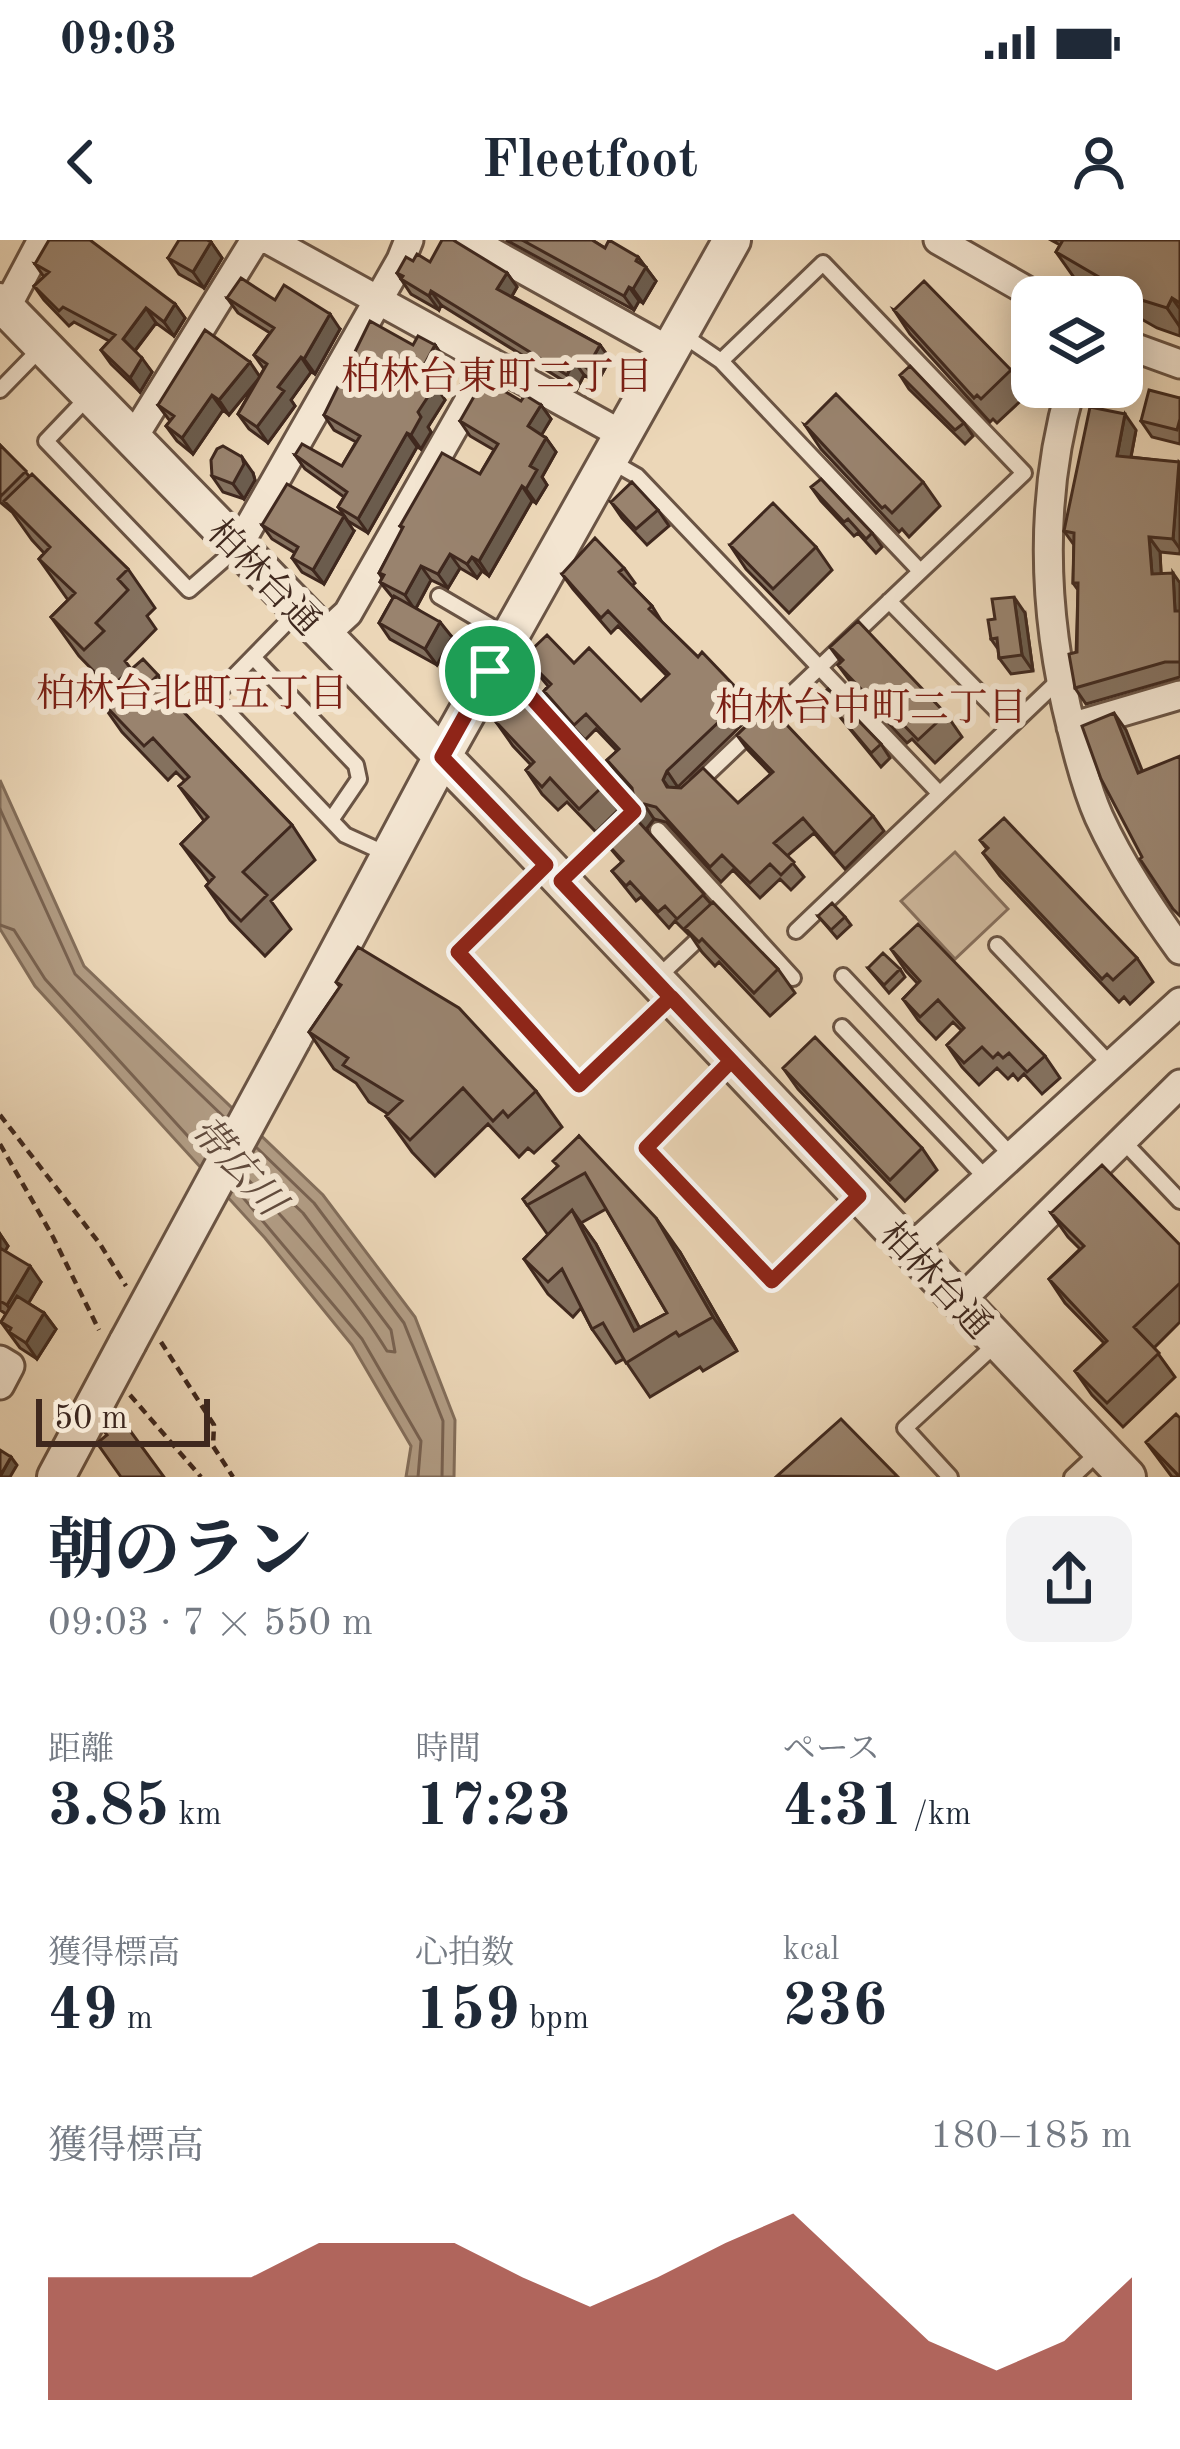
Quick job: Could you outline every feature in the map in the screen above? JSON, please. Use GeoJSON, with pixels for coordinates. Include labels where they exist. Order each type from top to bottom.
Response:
{"type":"FeatureCollection","features":[{"type":"Feature","properties":{"kind":"street"},"geometry":{"type":"LineString","coordinates":[[3,305],[42,240]]}},
{"type":"Feature","properties":{"kind":"street"},"geometry":{"type":"LineString","coordinates":[[133,437],[255,240]]}},
{"type":"Feature","properties":{"kind":"street"},"geometry":{"type":"LineString","coordinates":[[269,240],[491,362],[616,448]]}},
{"type":"Feature","properties":{"kind":"street"},"geometry":{"type":"LineString","coordinates":[[237,548],[409,240]]}},
{"type":"Feature","properties":{"kind":"street"},"geometry":{"type":"LineString","coordinates":[[470,240],[675,342]]}},
{"type":"Feature","properties":{"kind":"street"},"geometry":{"type":"LineString","coordinates":[[56,1477],[116,1341],[292,1039],[442,757],[732,240]]}},
{"type":"Feature","properties":{"kind":"street"},"geometry":{"type":"LineString","coordinates":[[938,240],[1011,282]]}},
{"type":"Feature","properties":{"kind":"street","name":"柏林台通"},"geometry":{"type":"LineString","coordinates":[[3,305],[554,873],[1126,1477]]}},
{"type":"Feature","properties":{"kind":"street"},"geometry":{"type":"LineString","coordinates":[[1143,351],[1180,364]]}},
{"type":"Feature","properties":{"kind":"street"},"geometry":{"type":"LineString","coordinates":[[311,623],[348,613],[491,362]]}},
{"type":"Feature","properties":{"kind":"street"},"geometry":{"type":"LineString","coordinates":[[1065,408],[1048,504],[1046,571],[1058,681],[1099,816],[1145,902],[1180,950]]}},
{"type":"Feature","properties":{"kind":"street"},"geometry":{"type":"LineString","coordinates":[[1071,727],[1180,695]]}},
{"type":"Feature","properties":{"kind":"street"},"geometry":{"type":"LineString","coordinates":[[910,1250],[1180,1001]]}},
{"type":"Feature","properties":{"kind":"street"},"geometry":{"type":"LineString","coordinates":[[958,1303],[1180,1084]]}},
{"type":"Feature","properties":{"kind":"street"},"geometry":{"type":"LineString","coordinates":[[0,1360],[10,1366],[0,1385]]}},
{"type":"Feature","properties":{"kind":"lane"},"geometry":{"type":"LineString","coordinates":[[685,794],[1024,473],[823,263],[722,361]]}},
{"type":"Feature","properties":{"kind":"lane"},"geometry":{"type":"LineString","coordinates":[[675,342],[722,361],[920,571]]}},
{"type":"Feature","properties":{"kind":"lane"},"geometry":{"type":"LineString","coordinates":[[0,391],[44,346]]}},
{"type":"Feature","properties":{"kind":"lane"},"geometry":{"type":"LineString","coordinates":[[91,394],[46,441],[62,458],[189,590],[237,548]]}},
{"type":"Feature","properties":{"kind":"lane"},"geometry":{"type":"LineString","coordinates":[[616,448],[637,476],[939,793]]}},
{"type":"Feature","properties":{"kind":"lane"},"geometry":{"type":"LineString","coordinates":[[439,596],[509,637]]}},
{"type":"Feature","properties":{"kind":"lane"},"geometry":{"type":"LineString","coordinates":[[889,601],[1011,725]]}},
{"type":"Feature","properties":{"kind":"lane"},"geometry":{"type":"LineString","coordinates":[[311,623],[253,657],[214,697],[345,835],[389,856]]}},
{"type":"Feature","properties":{"kind":"lane"},"geometry":{"type":"LineString","coordinates":[[253,657],[356,765],[359,779],[331,820]]}},
{"type":"Feature","properties":{"kind":"lane"},"geometry":{"type":"LineString","coordinates":[[490,671],[531,697],[634,811],[458,952],[579,1085],[730,910]]}},
{"type":"Feature","properties":{"kind":"lane"},"geometry":{"type":"LineString","coordinates":[[796,931],[1058,681]]}},
{"type":"Feature","properties":{"kind":"lane"},"geometry":{"type":"LineString","coordinates":[[658,830],[793,978]]}},
{"type":"Feature","properties":{"kind":"lane"},"geometry":{"type":"LineString","coordinates":[[998,945],[1111,1065]]}},
{"type":"Feature","properties":{"kind":"lane"},"geometry":{"type":"LineString","coordinates":[[843,976],[1012,1156]]}},
{"type":"Feature","properties":{"kind":"lane"},"geometry":{"type":"LineString","coordinates":[[842,1027],[987,1179]]}},
{"type":"Feature","properties":{"kind":"lane"},"geometry":{"type":"LineString","coordinates":[[731,1061],[646,1148],[661,1165],[772,1281],[859,1196]]}},
{"type":"Feature","properties":{"kind":"lane"},"geometry":{"type":"LineString","coordinates":[[1123,1141],[1180,1201]]}},
{"type":"Feature","properties":{"kind":"lane"},"geometry":{"type":"LineString","coordinates":[[950,1477],[904,1428],[997,1343]]}},
{"type":"Feature","properties":{"kind":"lane"},"geometry":{"type":"LineString","coordinates":[[1072,1477],[1101,1450]]}},
{"type":"Feature","properties":{"kind":"path"},"geometry":{"type":"LineString","coordinates":[[0,1144],[116,1341]]}},
{"type":"Feature","properties":{"kind":"path"},"geometry":{"type":"LineString","coordinates":[[130,1394],[200,1477]]}},
{"type":"Feature","properties":{"kind":"shaded area"},"geometry":{"type":"Polygon","coordinates":[[[955,852],[1008,909],[955,959],[901,901],[955,852]]]}},
{"type":"Feature","properties":{"kind":"water","name":"帯広川"},"geometry":{"type":"Polygon","coordinates":[[[0,780],[84,966],[323,1195],[415,1317],[455,1420],[454,1477],[406,1477],[411,1446],[352,1345],[265,1238],[35,986],[0,929],[0,780]]]}},
{"type":"Feature","properties":{"kind":"building"},"geometry":{"type":"Polygon","coordinates":[[[49,240],[90,240],[175,304],[164,322],[146,308],[123,339],[142,358],[130,378],[101,350],[115,335],[63,307],[59,311],[34,286],[49,272],[35,264],[49,240]]]}},
{"type":"Feature","properties":{"kind":"building"},"geometry":{"type":"Polygon","coordinates":[[[179,240],[211,242],[193,272],[168,258],[179,240]]]}},
{"type":"Feature","properties":{"kind":"building"},"geometry":{"type":"Polygon","coordinates":[[[442,240],[453,240],[507,273],[497,289],[600,345],[587,368],[574,361],[567,375],[431,291],[429,296],[401,279],[397,273],[406,257],[413,261],[417,254],[430,262],[442,240]]]}},
{"type":"Feature","properties":{"kind":"building"},"geometry":{"type":"Polygon","coordinates":[[[522,240],[592,240],[605,248],[609,240],[646,267],[624,296],[522,240]]]}},
{"type":"Feature","properties":{"kind":"building"},"geometry":{"type":"Polygon","coordinates":[[[1063,240],[1180,240],[1180,303],[1172,298],[1167,308],[1143,300],[1143,276],[1097,276],[1056,252],[1063,240]]]}},
{"type":"Feature","properties":{"kind":"building"},"geometry":{"type":"Polygon","coordinates":[[[241,278],[275,300],[284,285],[330,314],[304,359],[278,387],[284,391],[257,427],[238,414],[267,364],[254,355],[274,328],[227,298],[241,278]]]}},
{"type":"Feature","properties":{"kind":"building"},"geometry":{"type":"Polygon","coordinates":[[[924,281],[1011,370],[981,399],[974,398],[894,310],[924,281]]]}},
{"type":"Feature","properties":{"kind":"building"},"geometry":{"type":"Polygon","coordinates":[[[370,321],[413,345],[418,336],[435,345],[422,378],[435,386],[418,412],[421,417],[411,435],[407,433],[358,519],[338,507],[347,492],[295,455],[302,444],[342,466],[360,436],[324,415],[370,321]]]}},
{"type":"Feature","properties":{"kind":"building"},"geometry":{"type":"Polygon","coordinates":[[[205,330],[250,362],[219,400],[212,395],[182,438],[166,426],[174,416],[158,405],[205,330]]]}},
{"type":"Feature","properties":{"kind":"building"},"geometry":{"type":"Polygon","coordinates":[[[910,366],[964,423],[955,430],[900,375],[910,366]]]}},
{"type":"Feature","properties":{"kind":"building"},"geometry":{"type":"Polygon","coordinates":[[[484,379],[521,401],[525,395],[541,405],[528,426],[546,438],[530,466],[537,470],[526,489],[522,486],[479,561],[472,557],[467,564],[450,554],[438,574],[421,566],[405,595],[380,582],[384,575],[379,573],[442,453],[480,474],[498,444],[460,421],[484,379]]]}},
{"type":"Feature","properties":{"kind":"building"},"geometry":{"type":"Polygon","coordinates":[[[1149,390],[1180,398],[1177,430],[1141,421],[1149,390]]]}},
{"type":"Feature","properties":{"kind":"building"},"geometry":{"type":"Polygon","coordinates":[[[836,394],[923,482],[892,513],[805,425],[836,394]]]}},
{"type":"Feature","properties":{"kind":"building"},"geometry":{"type":"Polygon","coordinates":[[[1090,408],[1125,414],[1117,456],[1179,462],[1173,539],[1149,537],[1152,574],[1173,573],[1175,611],[1180,611],[1180,662],[1165,662],[1075,688],[1069,654],[1077,652],[1078,583],[1073,583],[1074,533],[1064,531],[1090,408]]]}},
{"type":"Feature","properties":{"kind":"building"},"geometry":{"type":"Polygon","coordinates":[[[0,445],[26,471],[0,497],[0,445]]]}},
{"type":"Feature","properties":{"kind":"building"},"geometry":{"type":"Polygon","coordinates":[[[223,446],[242,457],[244,464],[233,484],[212,476],[211,460],[223,446]]]}},
{"type":"Feature","properties":{"kind":"building"},"geometry":{"type":"Polygon","coordinates":[[[32,474],[128,569],[118,579],[128,590],[96,623],[104,631],[84,650],[51,617],[75,593],[39,559],[50,547],[4,501],[32,474]]]}},
{"type":"Feature","properties":{"kind":"building"},"geometry":{"type":"Polygon","coordinates":[[[821,479],[872,533],[866,539],[811,487],[821,479]]]}},
{"type":"Feature","properties":{"kind":"building"},"geometry":{"type":"Polygon","coordinates":[[[632,482],[658,510],[636,529],[611,502],[632,482]]]}},
{"type":"Feature","properties":{"kind":"building"},"geometry":{"type":"Polygon","coordinates":[[[287,484],[344,516],[313,570],[292,558],[298,547],[262,525],[287,484]]]}},
{"type":"Feature","properties":{"kind":"building"},"geometry":{"type":"Polygon","coordinates":[[[773,503],[816,547],[773,589],[730,545],[773,503]]]}},
{"type":"Feature","properties":{"kind":"building"},"geometry":{"type":"Polygon","coordinates":[[[595,538],[624,568],[619,572],[652,606],[649,609],[698,657],[702,652],[745,697],[667,771],[663,780],[667,787],[681,788],[703,768],[738,803],[773,772],[737,735],[768,705],[873,816],[834,854],[803,818],[774,843],[794,862],[781,875],[770,864],[750,883],[722,855],[710,867],[656,807],[644,804],[636,813],[638,821],[704,894],[677,919],[665,906],[658,912],[630,882],[626,886],[612,871],[623,861],[599,835],[634,798],[632,788],[607,760],[619,749],[586,714],[574,725],[544,691],[551,684],[524,657],[547,635],[574,663],[589,648],[641,701],[669,674],[608,611],[601,618],[562,574],[595,538]]]}},
{"type":"Feature","properties":{"kind":"building"},"geometry":{"type":"Polygon","coordinates":[[[394,596],[440,622],[425,649],[379,623],[394,596]]]}},
{"type":"Feature","properties":{"kind":"building"},"geometry":{"type":"Polygon","coordinates":[[[1014,597],[1022,655],[999,658],[997,638],[991,639],[988,620],[995,619],[992,599],[1014,597]]]}},
{"type":"Feature","properties":{"kind":"building"},"geometry":{"type":"Polygon","coordinates":[[[858,621],[946,714],[918,740],[895,716],[891,720],[838,665],[843,660],[830,647],[858,621]]]}},
{"type":"Feature","properties":{"kind":"building"},"geometry":{"type":"Polygon","coordinates":[[[143,659],[158,675],[153,680],[292,825],[243,872],[267,895],[241,921],[206,886],[214,877],[181,844],[208,817],[179,786],[189,777],[153,738],[144,746],[98,698],[143,659]]]}},
{"type":"Feature","properties":{"kind":"building"},"geometry":{"type":"Polygon","coordinates":[[[828,689],[881,744],[871,753],[822,695],[828,689]]]}},
{"type":"Feature","properties":{"kind":"building"},"geometry":{"type":"Polygon","coordinates":[[[522,698],[602,787],[579,809],[550,778],[542,787],[526,770],[534,762],[496,722],[522,698]]]}},
{"type":"Feature","properties":{"kind":"building"},"geometry":{"type":"Polygon","coordinates":[[[1114,713],[1138,773],[1180,756],[1180,916],[1140,859],[1101,779],[1082,726],[1114,713]]]}},
{"type":"Feature","properties":{"kind":"building"},"geometry":{"type":"Polygon","coordinates":[[[1004,818],[1137,958],[1113,980],[1107,974],[1102,979],[983,853],[988,848],[980,840],[1004,818]]]}},
{"type":"Feature","properties":{"kind":"building"},"geometry":{"type":"Polygon","coordinates":[[[713,902],[778,969],[754,993],[702,939],[699,942],[685,928],[713,902]]]}},
{"type":"Feature","properties":{"kind":"building"},"geometry":{"type":"Polygon","coordinates":[[[832,903],[845,917],[831,930],[818,916],[832,903]]]}},
{"type":"Feature","properties":{"kind":"building"},"geometry":{"type":"Polygon","coordinates":[[[918,924],[1045,1056],[1027,1072],[1009,1053],[993,1058],[982,1047],[964,1063],[947,1045],[964,1028],[938,1000],[920,1017],[903,999],[920,981],[891,949],[918,924]]]}},
{"type":"Feature","properties":{"kind":"building"},"geometry":{"type":"Polygon","coordinates":[[[358,947],[459,1008],[536,1091],[508,1117],[503,1111],[493,1121],[463,1088],[410,1140],[386,1116],[402,1101],[343,1065],[348,1058],[309,1032],[341,985],[336,982],[358,947]]]}},
{"type":"Feature","properties":{"kind":"building"},"geometry":{"type":"Polygon","coordinates":[[[883,953],[900,969],[884,985],[868,968],[883,953]]]}},
{"type":"Feature","properties":{"kind":"building"},"geometry":{"type":"Polygon","coordinates":[[[815,1037],[922,1148],[890,1180],[783,1068],[815,1037]]]}},
{"type":"Feature","properties":{"kind":"building"},"geometry":{"type":"Polygon","coordinates":[[[579,1136],[656,1218],[713,1317],[679,1336],[676,1332],[626,1363],[603,1323],[592,1329],[562,1269],[548,1282],[524,1259],[572,1210],[634,1331],[667,1313],[585,1173],[527,1205],[523,1199],[558,1166],[553,1161],[579,1136]]]}},
{"type":"Feature","properties":{"kind":"building"},"geometry":{"type":"Polygon","coordinates":[[[1102,1165],[1180,1245],[1180,1283],[1134,1327],[1159,1353],[1107,1403],[1075,1371],[1107,1341],[1049,1279],[1084,1246],[1051,1213],[1102,1165]]]}},
{"type":"Feature","properties":{"kind":"building"},"geometry":{"type":"Polygon","coordinates":[[[0,1248],[30,1266],[7,1305],[0,1301],[0,1248]]]}},
{"type":"Feature","properties":{"kind":"building"},"geometry":{"type":"Polygon","coordinates":[[[17,1296],[44,1313],[26,1343],[1,1322],[17,1296]]]}},
{"type":"Feature","properties":{"kind":"building"},"geometry":{"type":"Polygon","coordinates":[[[1176,1414],[1180,1418],[1180,1477],[1146,1442],[1176,1414]]]}},
{"type":"Feature","properties":{"kind":"building"},"geometry":{"type":"Polygon","coordinates":[[[120,1417],[164,1477],[121,1477],[97,1443],[107,1435],[103,1430],[120,1417]]]}},
{"type":"Feature","properties":{"kind":"building"},"geometry":{"type":"Polygon","coordinates":[[[841,1419],[898,1477],[777,1476],[841,1419]]]}},
{"type":"Feature","properties":{"kind":"building"},"geometry":{"type":"Polygon","coordinates":[[[0,1450],[11,1457],[0,1476],[0,1450]]]}},
{"type":"Feature","properties":{"kind":"district","name":"柏林台東町二丁目"},"geometry":{"type":"Point","coordinates":[497,375]}},
{"type":"Feature","properties":{"kind":"district","name":"柏林台北町五丁目"},"geometry":{"type":"Point","coordinates":[192,692]}},
{"type":"Feature","properties":{"kind":"district","name":"柏林台中町二丁目"},"geometry":{"type":"Point","coordinates":[871,706]}},
{"type":"Feature","properties":{"kind":"route"},"geometry":{"type":"LineString","coordinates":[[490,671],[442,757],[546,865],[458,952],[579,1085],[671,997],[859,1196],[772,1281],[646,1148],[731,1061],[671,997],[655,980],[561,881],[634,811],[531,697],[490,671]]}}]}
